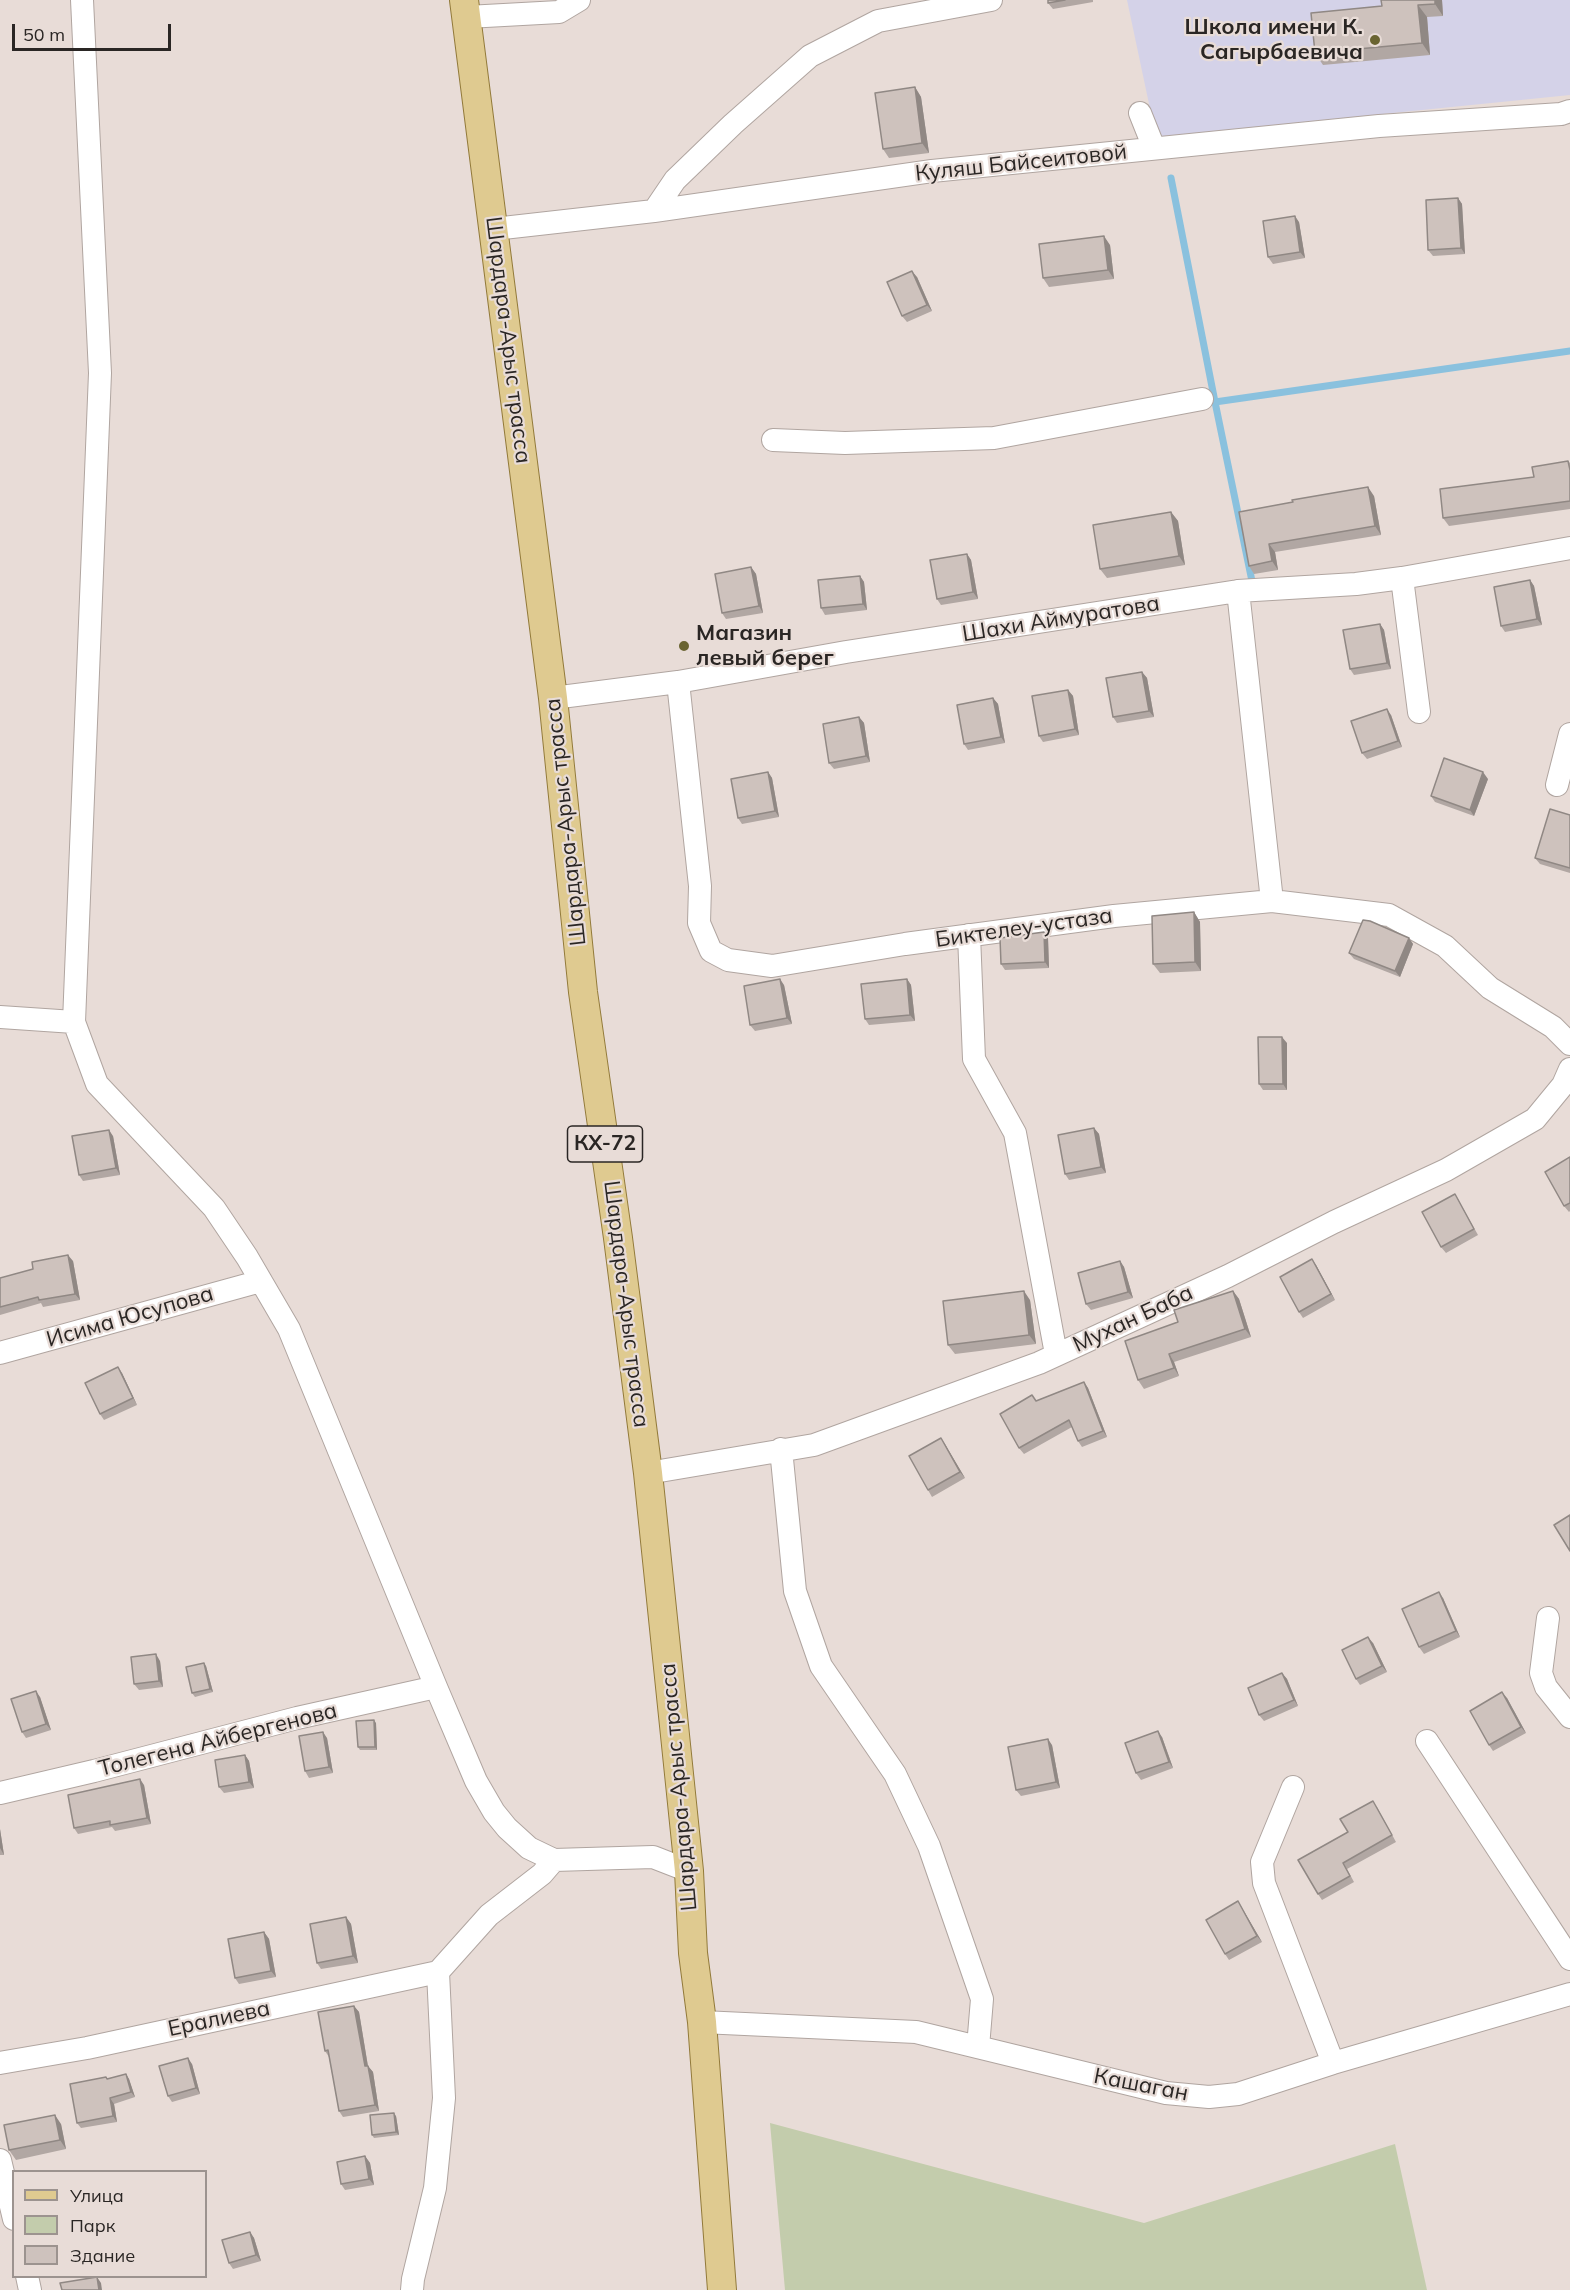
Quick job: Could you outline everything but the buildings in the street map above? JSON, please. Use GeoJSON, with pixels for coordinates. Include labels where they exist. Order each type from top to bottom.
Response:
{"type":"FeatureCollection","features":[{"type":"Feature","properties":{"kind":"main road","name":"Шардара-Арыс трасса"},"geometry":{"type":"LineString","coordinates":[[466,9],[553,698],[583,992],[648,1473],[689,1871],[693,1953],[702,2022],[722,2290]]}},
{"type":"Feature","properties":{"kind":"street"},"geometry":{"type":"LineString","coordinates":[[82,0],[100,373],[74,1022],[97,1084],[214,1208],[289,1329],[436,1687],[476,1781],[494,1812],[507,1828],[529,1848],[554,1860],[653,1857],[689,1871]]}},
{"type":"Feature","properties":{"kind":"street"},"geometry":{"type":"LineString","coordinates":[[466,9],[559,12],[579,0]]}},
{"type":"Feature","properties":{"kind":"street"},"geometry":{"type":"LineString","coordinates":[[654,211],[675,180],[733,124],[810,56],[878,21],[991,0]]}},
{"type":"Feature","properties":{"kind":"street","name":"Куляш Байсеитовой"},"geometry":{"type":"LineString","coordinates":[[494,229],[654,211],[932,171],[1379,126],[1560,112]]}},
{"type":"Feature","properties":{"kind":"street"},"geometry":{"type":"LineString","coordinates":[[1140,113],[1154,148]]}},
{"type":"Feature","properties":{"kind":"street"},"geometry":{"type":"LineString","coordinates":[[773,440],[845,443],[994,438],[1202,399]]}},
{"type":"Feature","properties":{"kind":"street","name":"Шахи Аймуратова"},"geometry":{"type":"LineString","coordinates":[[553,698],[678,682],[846,651],[1238,591],[1356,584],[1570,548]]}},
{"type":"Feature","properties":{"kind":"street"},"geometry":{"type":"LineString","coordinates":[[1402,578],[1419,712]]}},
{"type":"Feature","properties":{"kind":"street"},"geometry":{"type":"LineString","coordinates":[[1238,591],[1272,901]]}},
{"type":"Feature","properties":{"kind":"street","name":"Биктелеу-устаза"},"geometry":{"type":"LineString","coordinates":[[678,682],[700,886],[699,923],[711,951],[728,960],[772,966],[969,935],[1114,916],[1272,901],[1389,915],[1445,946],[1490,988],[1553,1027],[1570,1044]]}},
{"type":"Feature","properties":{"kind":"street"},"geometry":{"type":"LineString","coordinates":[[1557,785],[1570,734]]}},
{"type":"Feature","properties":{"kind":"street"},"geometry":{"type":"LineString","coordinates":[[969,935],[974,1059],[1015,1133],[1056,1354]]}},
{"type":"Feature","properties":{"kind":"street"},"geometry":{"type":"LineString","coordinates":[[0,1017],[74,1022]]}},
{"type":"Feature","properties":{"kind":"street","name":"Мухан Баба"},"geometry":{"type":"LineString","coordinates":[[648,1473],[814,1445],[1040,1363],[1228,1276],[1334,1222],[1446,1170],[1535,1119],[1563,1085],[1570,1069]]}},
{"type":"Feature","properties":{"kind":"street","name":"Исима Юсупова"},"geometry":{"type":"LineString","coordinates":[[0,1353],[261,1281]]}},
{"type":"Feature","properties":{"kind":"street"},"geometry":{"type":"LineString","coordinates":[[781,1449],[795,1592],[820,1666],[895,1774],[929,1846],[981,1999],[978,2047]]}},
{"type":"Feature","properties":{"kind":"street"},"geometry":{"type":"LineString","coordinates":[[1548,1618],[1541,1673],[1546,1687],[1570,1717]]}},
{"type":"Feature","properties":{"kind":"street","name":"Толегена Айбергенова"},"geometry":{"type":"LineString","coordinates":[[0,1793],[94,1771],[286,1720],[436,1687]]}},
{"type":"Feature","properties":{"kind":"street"},"geometry":{"type":"LineString","coordinates":[[1427,1741],[1570,1959]]}},
{"type":"Feature","properties":{"kind":"street"},"geometry":{"type":"LineString","coordinates":[[1293,1787],[1262,1862],[1262,1873],[1333,2062]]}},
{"type":"Feature","properties":{"kind":"street"},"geometry":{"type":"LineString","coordinates":[[412,2290],[412,2279],[435,2188],[444,2098],[438,1972],[489,1915],[542,1874],[554,1860]]}},
{"type":"Feature","properties":{"kind":"street","name":"Ералиева"},"geometry":{"type":"LineString","coordinates":[[0,2063],[87,2048],[438,1972]]}},
{"type":"Feature","properties":{"kind":"street","name":"Кашаган"},"geometry":{"type":"LineString","coordinates":[[702,2022],[916,2032],[1166,2093],[1209,2097],[1238,2094],[1333,2062],[1570,1994]]}},
{"type":"Feature","properties":{"kind":"street"},"geometry":{"type":"LineString","coordinates":[[0,2160],[12,2211]]}},
{"type":"Feature","properties":{"kind":"shaded area"},"geometry":{"type":"Polygon","coordinates":[[[1127,0],[1570,0],[1570,95],[1156,137],[1127,0]]]}},
{"type":"Feature","properties":{"kind":"green space"},"geometry":{"type":"Polygon","coordinates":[[[770,2123],[1144,2223],[1395,2144],[1427,2290],[785,2290],[770,2123]]]}},
{"type":"Feature","properties":{"kind":"waterway"},"geometry":{"type":"LineString","coordinates":[[1171,178],[1215,402],[1570,351]]}},
{"type":"Feature","properties":{"kind":"waterway"},"geometry":{"type":"LineString","coordinates":[[1215,402],[1253,586]]}},
{"type":"Feature","properties":{"kind":"place","name":"Школа имени К. Сагырбаевича"},"geometry":{"type":"Point","coordinates":[1375,40]}},
{"type":"Feature","properties":{"kind":"place","name":"Магазин левый берег"},"geometry":{"type":"Point","coordinates":[684,646]}}]}
